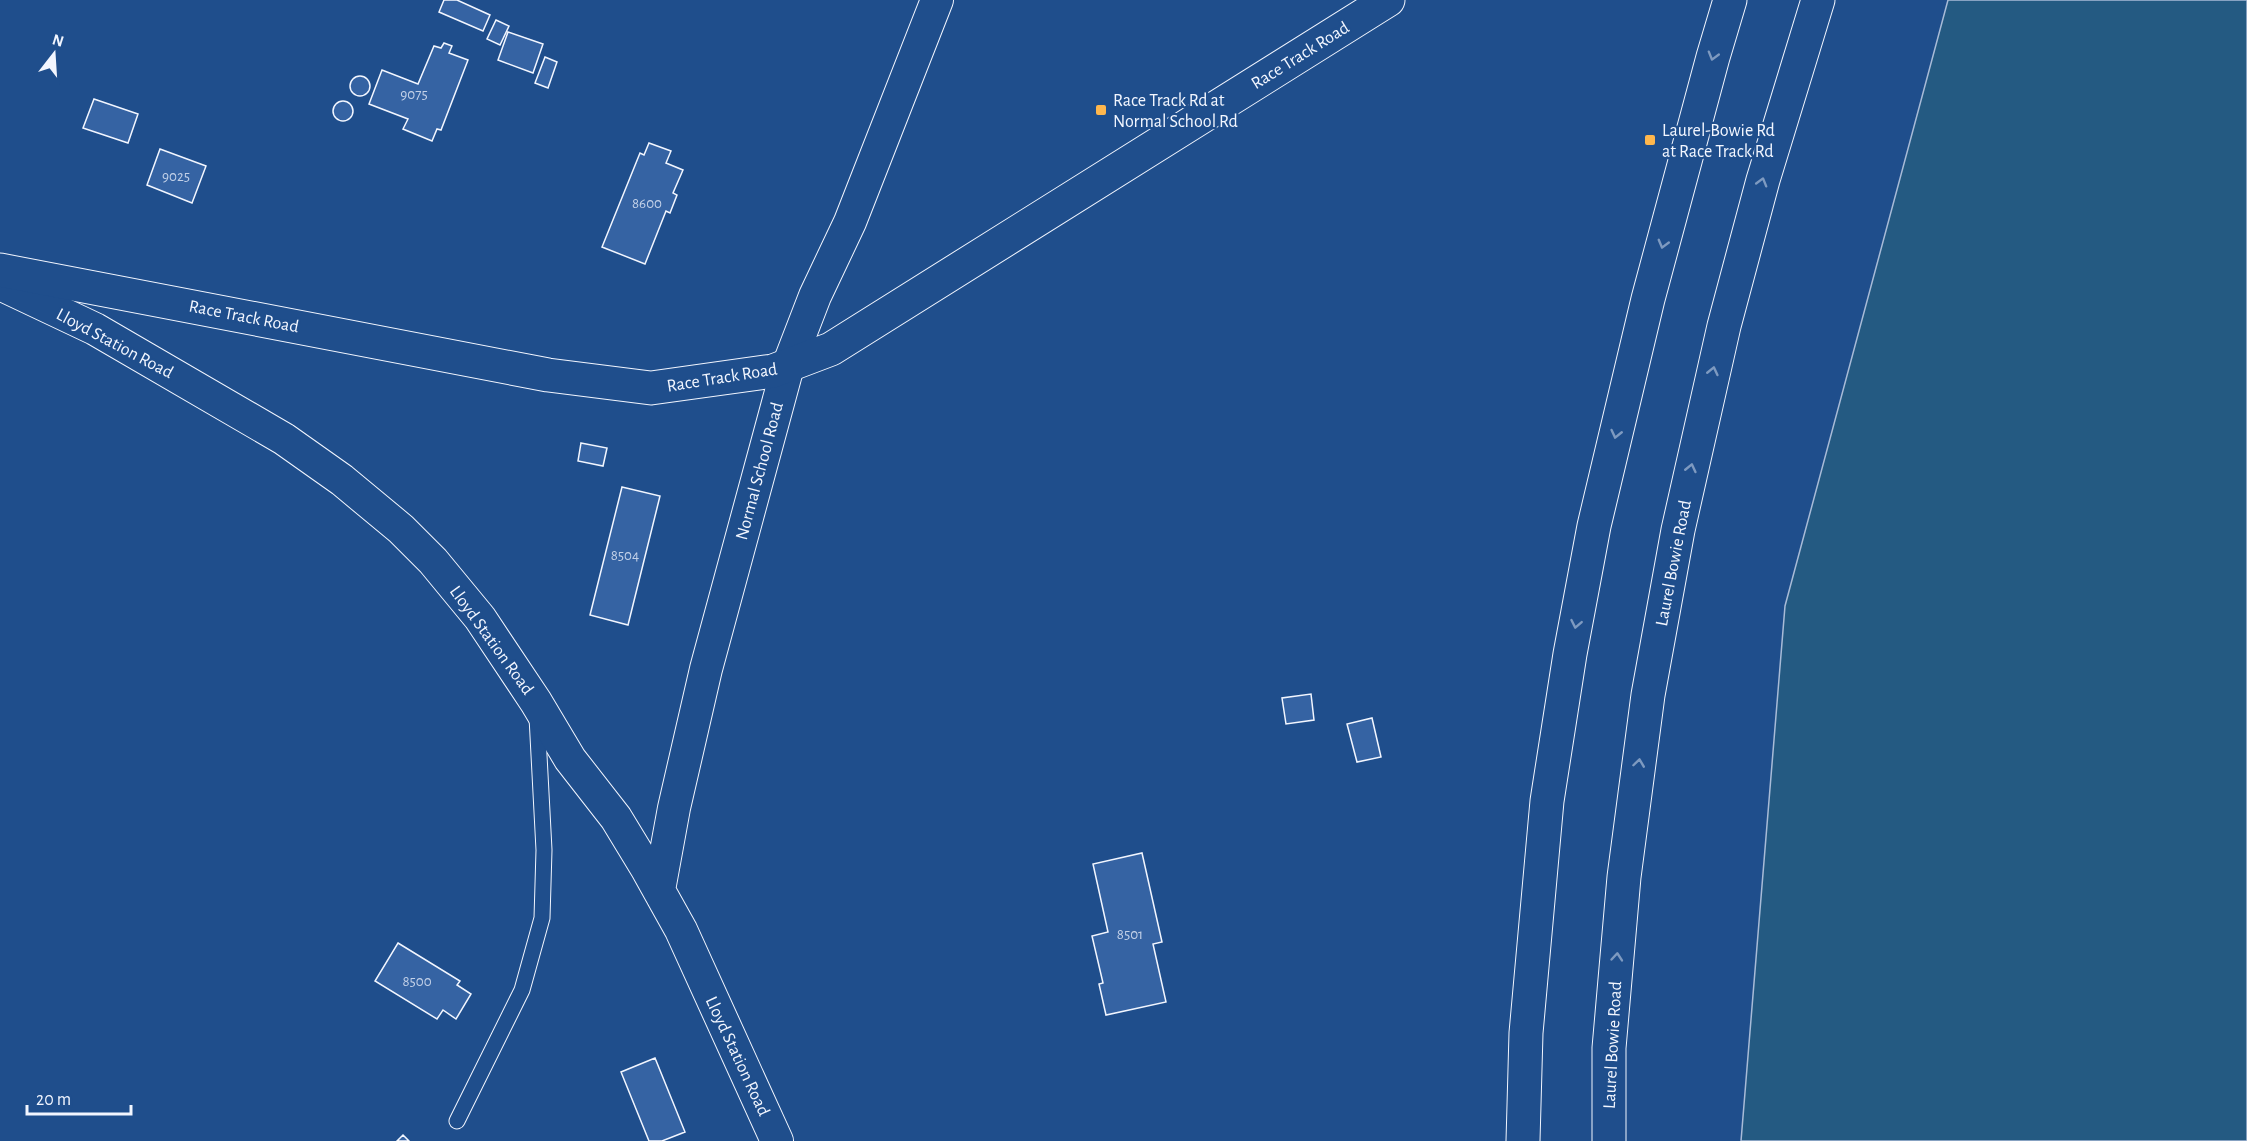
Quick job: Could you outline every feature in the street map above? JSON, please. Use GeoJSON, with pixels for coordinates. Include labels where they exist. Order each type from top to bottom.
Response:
{"type":"FeatureCollection","features":[{"type":"Feature","properties":{"kind":"main road","name":"Race Track Road"},"geometry":{"type":"LineString","coordinates":[[0,270],[548,375],[651,388],[773,371],[831,349],[1388,0]]}},
{"type":"Feature","properties":{"kind":"main road"},"geometry":{"type":"LineString","coordinates":[[1523,1141],[1526,1033],[1547,801],[1570,654],[1594,526],[1648,299],[1730,0]]}},
{"type":"Feature","properties":{"kind":"main road","name":"Laurel Bowie Road"},"geometry":{"type":"LineString","coordinates":[[1609,1141],[1609,1048],[1624,877],[1648,695],[1678,530],[1724,326],[1763,180],[1818,0]]}},
{"type":"Feature","properties":{"kind":"street","name":"Normal School Road"},"geometry":{"type":"LineString","coordinates":[[653,880],[674,808],[706,669],[788,366],[815,296],[850,222],[937,0]]}},
{"type":"Feature","properties":{"kind":"street","name":"Lloyd Station Road"},"geometry":{"type":"LineString","coordinates":[[0,284],[95,329],[284,439],[342,480],[401,529],[433,561],[480,618],[536,702],[570,759],[616,818],[653,880],[681,930],[777,1141]]}},
{"type":"Feature","properties":{"kind":"lane"},"geometry":{"type":"LineString","coordinates":[[457,1121],[522,990],[542,918],[544,850],[536,702]]}},
{"type":"Feature","properties":{"kind":"shaded area"},"geometry":{"type":"Polygon","coordinates":[[[1948,0],[2247,0],[2247,1141],[1741,1141],[1785,606],[1948,0]]]}},
{"type":"Feature","properties":{"kind":"building"},"geometry":{"type":"Polygon","coordinates":[[[444,0],[457,0],[490,15],[483,31],[439,12],[444,0]]]}},
{"type":"Feature","properties":{"kind":"building"},"geometry":{"type":"Polygon","coordinates":[[[496,20],[509,26],[500,45],[487,39],[496,20]]]}},
{"type":"Feature","properties":{"kind":"building"},"geometry":{"type":"Polygon","coordinates":[[[508,32],[543,44],[533,73],[498,60],[508,32]]]}},
{"type":"Feature","properties":{"kind":"building"},"geometry":{"type":"Polygon","coordinates":[[[444,43],[452,46],[449,53],[468,60],[441,130],[437,129],[432,141],[403,129],[408,119],[369,104],[382,70],[418,84],[434,46],[441,48],[444,43]]]}},
{"type":"Feature","properties":{"kind":"building"},"geometry":{"type":"Polygon","coordinates":[[[545,57],[557,62],[548,88],[535,83],[545,57]]]}},
{"type":"Feature","properties":{"kind":"building"},"geometry":{"type":"Polygon","coordinates":[[[360,76],[367,79],[370,86],[367,93],[360,96],[353,93],[350,86],[353,79],[360,76]]]}},
{"type":"Feature","properties":{"kind":"building"},"geometry":{"type":"Polygon","coordinates":[[[94,99],[138,114],[128,143],[83,128],[94,99]]]}},
{"type":"Feature","properties":{"kind":"building"},"geometry":{"type":"Polygon","coordinates":[[[343,101],[350,104],[353,111],[350,118],[343,121],[336,118],[333,111],[336,104],[343,101]]]}},
{"type":"Feature","properties":{"kind":"building"},"geometry":{"type":"Polygon","coordinates":[[[649,143],[671,151],[666,163],[683,170],[673,193],[677,195],[670,213],[666,211],[645,264],[602,247],[640,153],[644,155],[649,143]]]}},
{"type":"Feature","properties":{"kind":"building"},"geometry":{"type":"Polygon","coordinates":[[[160,149],[206,166],[192,203],[147,185],[160,149]]]}},
{"type":"Feature","properties":{"kind":"building"},"geometry":{"type":"Polygon","coordinates":[[[581,443],[607,448],[603,466],[578,461],[581,443]]]}},
{"type":"Feature","properties":{"kind":"building"},"geometry":{"type":"Polygon","coordinates":[[[622,487],[660,496],[628,625],[590,615],[622,487]]]}},
{"type":"Feature","properties":{"kind":"building"},"geometry":{"type":"Polygon","coordinates":[[[1311,694],[1314,720],[1286,724],[1282,698],[1311,694]]]}},
{"type":"Feature","properties":{"kind":"building"},"geometry":{"type":"Polygon","coordinates":[[[1372,718],[1381,757],[1357,762],[1347,724],[1372,718]]]}},
{"type":"Feature","properties":{"kind":"building"},"geometry":{"type":"Polygon","coordinates":[[[1142,853],[1162,942],[1153,944],[1166,1002],[1106,1015],[1099,984],[1103,983],[1092,936],[1108,932],[1093,864],[1142,853]]]}},
{"type":"Feature","properties":{"kind":"building"},"geometry":{"type":"Polygon","coordinates":[[[398,943],[460,981],[457,985],[471,994],[456,1019],[443,1010],[437,1019],[375,981],[398,943]]]}},
{"type":"Feature","properties":{"kind":"building"},"geometry":{"type":"Polygon","coordinates":[[[655,1058],[685,1132],[662,1141],[649,1141],[621,1072],[655,1058]]]}},
{"type":"Feature","properties":{"kind":"building"},"geometry":{"type":"Polygon","coordinates":[[[403,1135],[409,1141],[397,1141],[403,1135]]]}},
{"type":"Feature","properties":{"kind":"place","name":"Race Track Rd at Normal School Rd"},"geometry":{"type":"Point","coordinates":[1101,110]}},
{"type":"Feature","properties":{"kind":"place","name":"Laurel-Bowie Rd at Race Track Rd"},"geometry":{"type":"Point","coordinates":[1650,140]}}]}
